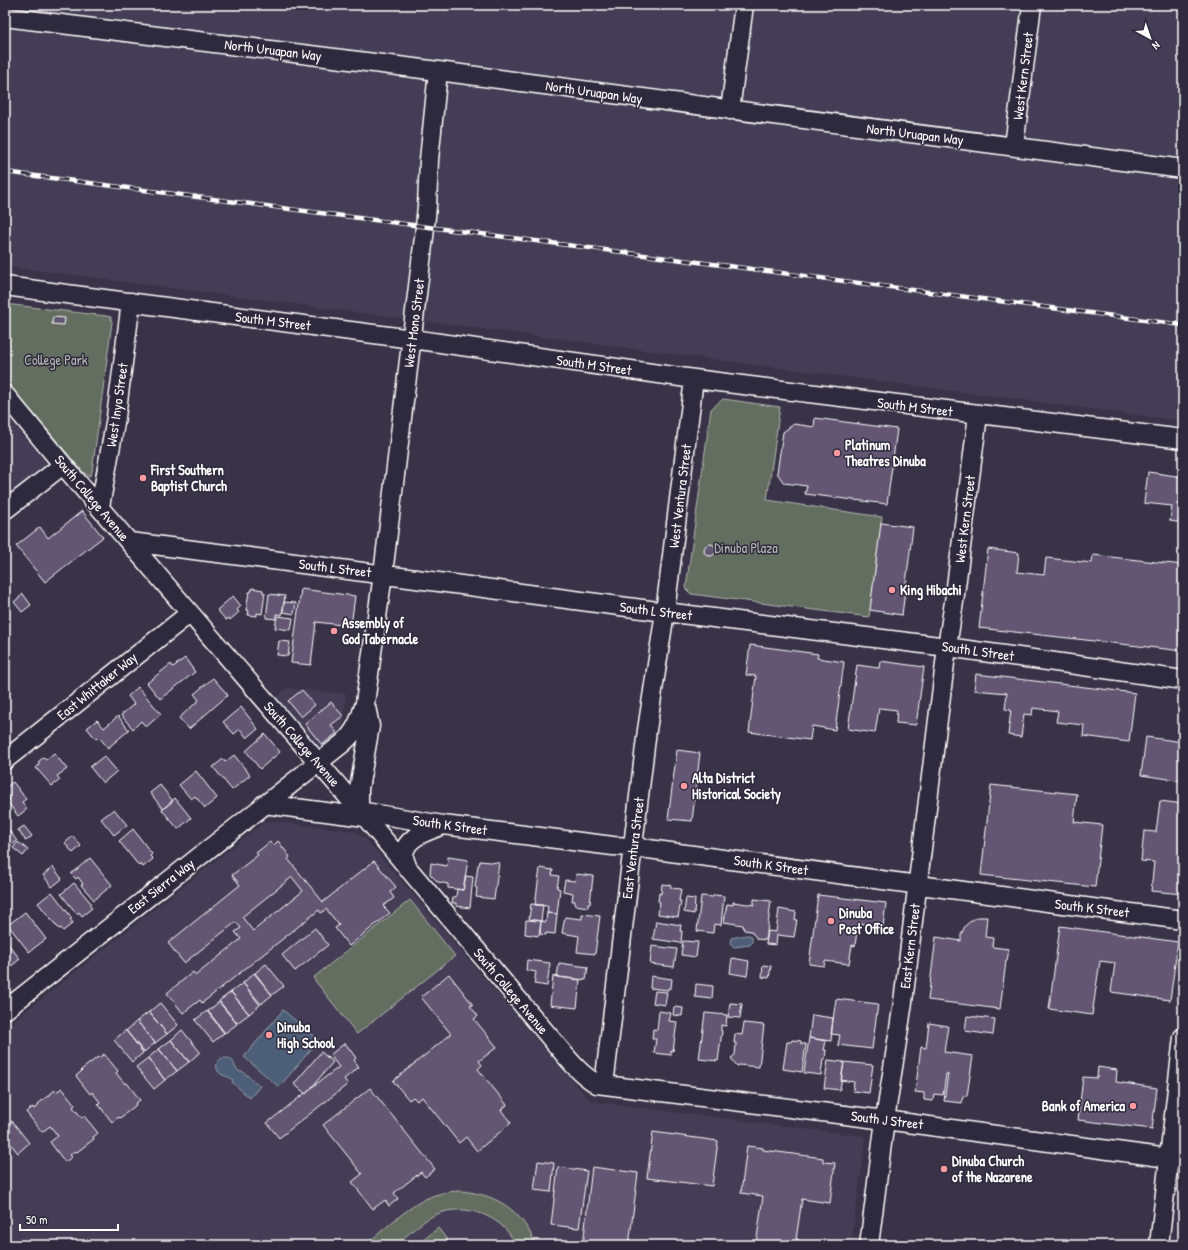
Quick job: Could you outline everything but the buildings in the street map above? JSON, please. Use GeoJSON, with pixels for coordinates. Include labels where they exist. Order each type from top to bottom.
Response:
{"type":"FeatureCollection","features":[{"type":"Feature","properties":{"kind":"street"},"geometry":{"type":"LineString","coordinates":[[730,110],[744,5]]}},
{"type":"Feature","properties":{"kind":"street","name":"West Kern Street"},"geometry":{"type":"LineString","coordinates":[[1014,146],[1032,5]]}},
{"type":"Feature","properties":{"kind":"street","name":"North Uruapan Way"},"geometry":{"type":"LineString","coordinates":[[5,17],[438,71],[1183,169]]}},
{"type":"Feature","properties":{"kind":"street","name":"West Mono Street"},"geometry":{"type":"LineString","coordinates":[[365,703],[383,574],[412,339],[427,206],[429,160],[438,71]]}},
{"type":"Feature","properties":{"kind":"street","name":"South M Street"},"geometry":{"type":"LineString","coordinates":[[5,286],[412,339],[694,379],[1183,439]]}},
{"type":"Feature","properties":{"kind":"street","name":"West Inyo Street"},"geometry":{"type":"LineString","coordinates":[[100,507],[116,418],[131,302]]}},
{"type":"Feature","properties":{"kind":"street","name":"West Ventura Street"},"geometry":{"type":"LineString","coordinates":[[665,612],[694,379]]}},
{"type":"Feature","properties":{"kind":"street","name":"South College Avenue"},"geometry":{"type":"LineString","coordinates":[[5,395],[63,465],[318,762],[576,1068],[589,1080],[597,1084],[604,1085]]}},
{"type":"Feature","properties":{"kind":"street","name":"West Kern Street"},"geometry":{"type":"LineString","coordinates":[[947,647],[978,415]]}},
{"type":"Feature","properties":{"kind":"street"},"geometry":{"type":"LineString","coordinates":[[5,510],[63,465]]}},
{"type":"Feature","properties":{"kind":"street","name":"South L Street"},"geometry":{"type":"LineString","coordinates":[[130,542],[665,612],[947,647],[1183,680]]}},
{"type":"Feature","properties":{"kind":"street","name":"East Ventura Street"},"geometry":{"type":"LineString","coordinates":[[604,1085],[647,730],[665,612]]}},
{"type":"Feature","properties":{"kind":"street","name":"East Whittaker Way"},"geometry":{"type":"LineString","coordinates":[[5,760],[190,613]]}},
{"type":"Feature","properties":{"kind":"street","name":"East Kern Street"},"geometry":{"type":"LineString","coordinates":[[869,1245],[885,1120],[903,1002],[947,647]]}},
{"type":"Feature","properties":{"kind":"street"},"geometry":{"type":"LineString","coordinates":[[362,814],[359,789],[370,726],[365,703]]}},
{"type":"Feature","properties":{"kind":"street","name":"East Sierra Way"},"geometry":{"type":"LineString","coordinates":[[5,1010],[339,746],[353,733],[360,719],[365,703]]}},
{"type":"Feature","properties":{"kind":"street","name":"South K Street"},"geometry":{"type":"LineString","coordinates":[[264,804],[362,814],[613,846],[633,847],[1183,920]]}},
{"type":"Feature","properties":{"kind":"street"},"geometry":{"type":"LineString","coordinates":[[408,869],[404,857],[410,842],[416,836],[443,825]]}},
{"type":"Feature","properties":{"kind":"street"},"geometry":{"type":"LineString","coordinates":[[1158,1245],[1176,1159],[1183,1037]]}},
{"type":"Feature","properties":{"kind":"street","name":"South J Street"},"geometry":{"type":"LineString","coordinates":[[604,1085],[885,1120],[1176,1159]]}},
{"type":"Feature","properties":{"kind":"shaded area"},"geometry":{"type":"Polygon","coordinates":[[[5,5],[1183,5],[1183,421],[5,266],[5,5]]]}},
{"type":"Feature","properties":{"kind":"shaded area"},"geometry":{"type":"Polygon","coordinates":[[[5,414],[47,463],[46,467],[5,500],[5,414]]]}},
{"type":"Feature","properties":{"kind":"shaded area"},"geometry":{"type":"Polygon","coordinates":[[[286,688],[346,694],[342,731],[323,746],[319,747],[276,698],[286,688]]]}},
{"type":"Feature","properties":{"kind":"shaded area","name":"Dinuba High School"},"geometry":{"type":"Polygon","coordinates":[[[269,821],[353,831],[365,838],[590,1100],[603,1103],[862,1136],[865,1143],[851,1245],[5,1245],[5,1028],[263,823],[269,821]]]}},
{"type":"Feature","properties":{"kind":"green space","name":"College Park"},"geometry":{"type":"Polygon","coordinates":[[[5,304],[111,317],[112,322],[92,472],[90,476],[84,473],[5,380],[5,304]]]}},
{"type":"Feature","properties":{"kind":"green space","name":"Dinuba Plaza"},"geometry":{"type":"Polygon","coordinates":[[[723,399],[780,407],[767,500],[882,517],[869,617],[691,594],[687,590],[686,587],[711,409],[723,399]]]}},
{"type":"Feature","properties":{"kind":"green space"},"geometry":{"type":"Polygon","coordinates":[[[410,900],[455,956],[357,1034],[313,978],[410,900]]]}},
{"type":"Feature","properties":{"kind":"green space"},"geometry":{"type":"Polygon","coordinates":[[[452,1191],[462,1191],[487,1196],[508,1207],[524,1223],[536,1245],[516,1245],[501,1225],[490,1218],[466,1210],[453,1210],[429,1218],[393,1245],[365,1245],[398,1217],[417,1204],[435,1195],[452,1191]]]}},
{"type":"Feature","properties":{"kind":"green space"},"geometry":{"type":"Polygon","coordinates":[[[438,1228],[451,1245],[417,1245],[438,1228]]]}},
{"type":"Feature","properties":{"kind":"water"},"geometry":{"type":"Polygon","coordinates":[[[750,935],[752,938],[750,945],[734,947],[730,943],[731,938],[750,935]]]}},
{"type":"Feature","properties":{"kind":"water"},"geometry":{"type":"Polygon","coordinates":[[[283,1010],[319,1040],[279,1087],[244,1057],[283,1010]]]}},
{"type":"Feature","properties":{"kind":"water"},"geometry":{"type":"Polygon","coordinates":[[[222,1058],[227,1058],[234,1062],[235,1067],[240,1072],[242,1071],[260,1086],[250,1098],[232,1082],[233,1080],[218,1071],[217,1064],[222,1058]]]}},
{"type":"Feature","properties":{"kind":"railway"},"geometry":{"type":"LineString","coordinates":[[5,172],[1183,325]]}},
{"type":"Feature","properties":{"kind":"place","name":"Platinum Theatres Dinuba"},"geometry":{"type":"Point","coordinates":[837,453]}},
{"type":"Feature","properties":{"kind":"place","name":"First Southern Baptist Church"},"geometry":{"type":"Point","coordinates":[143,478]}},
{"type":"Feature","properties":{"kind":"place","name":"King Hibachi"},"geometry":{"type":"Point","coordinates":[892,590]}},
{"type":"Feature","properties":{"kind":"place","name":"Assembly of God Tabernacle"},"geometry":{"type":"Point","coordinates":[334,631]}},
{"type":"Feature","properties":{"kind":"place","name":"Alta District Historical Society"},"geometry":{"type":"Point","coordinates":[684,786]}},
{"type":"Feature","properties":{"kind":"place","name":"Dinuba Post Office"},"geometry":{"type":"Point","coordinates":[831,921]}},
{"type":"Feature","properties":{"kind":"place","name":"Dinuba High School"},"geometry":{"type":"Point","coordinates":[269,1035]}},
{"type":"Feature","properties":{"kind":"place","name":"Bank of America"},"geometry":{"type":"Point","coordinates":[1133,1106]}},
{"type":"Feature","properties":{"kind":"place","name":"Dinuba Church of the Nazarene"},"geometry":{"type":"Point","coordinates":[944,1169]}}]}
